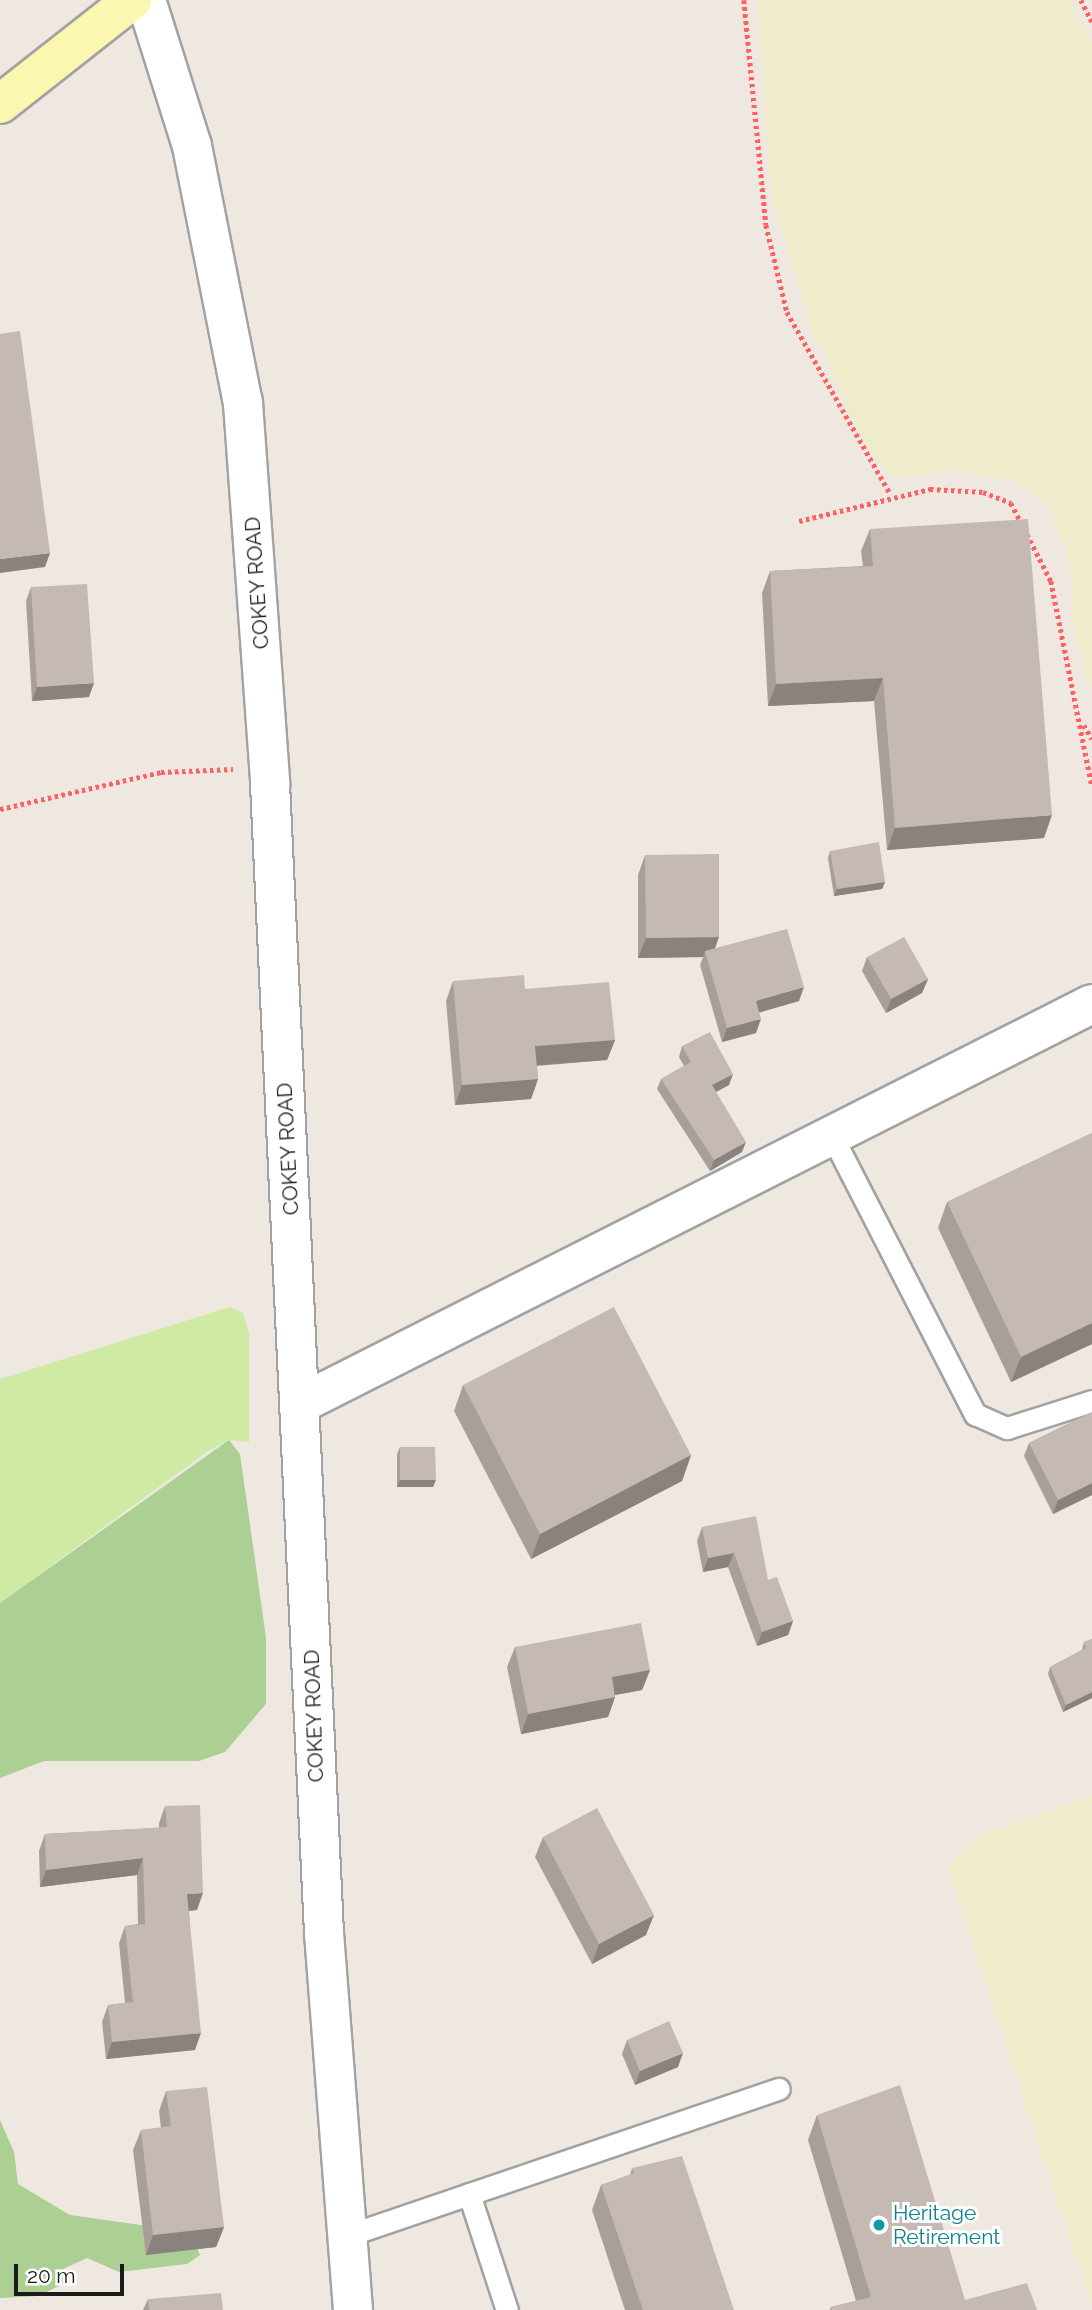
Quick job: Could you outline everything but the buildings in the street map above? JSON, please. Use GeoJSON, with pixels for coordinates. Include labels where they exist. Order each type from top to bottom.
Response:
{"type":"FeatureCollection","features":[{"type":"Feature","properties":{"kind":"main road"},"geometry":{"type":"LineString","coordinates":[[0,104],[132,0]]}},
{"type":"Feature","properties":{"kind":"street","name":"COKEY ROAD"},"geometry":{"type":"LineString","coordinates":[[146,0],[192,146],[243,403],[269,767],[324,1947],[353,2310]]}},
{"type":"Feature","properties":{"kind":"street"},"geometry":{"type":"LineString","coordinates":[[300,1404],[1092,1004]]}},
{"type":"Feature","properties":{"kind":"lane"},"geometry":{"type":"LineString","coordinates":[[832,1136],[975,1414],[1007,1428],[1092,1401]]}},
{"type":"Feature","properties":{"kind":"lane"},"geometry":{"type":"LineString","coordinates":[[346,2236],[779,2089]]}},
{"type":"Feature","properties":{"kind":"lane"},"geometry":{"type":"LineString","coordinates":[[469,2194],[507,2310]]}},
{"type":"Feature","properties":{"kind":"path"},"geometry":{"type":"LineString","coordinates":[[744,0],[766,225],[787,313],[891,495]]}},
{"type":"Feature","properties":{"kind":"path"},"geometry":{"type":"LineString","coordinates":[[1081,0],[1092,22]]}},
{"type":"Feature","properties":{"kind":"path"},"geometry":{"type":"LineString","coordinates":[[799,521],[891,495],[983,492],[1011,503],[1051,581],[1082,719],[1092,786]]}},
{"type":"Feature","properties":{"kind":"path"},"geometry":{"type":"LineString","coordinates":[[1082,719],[1092,739]]}},
{"type":"Feature","properties":{"kind":"path"},"geometry":{"type":"LineString","coordinates":[[0,809],[161,772],[269,767]]}},
{"type":"Feature","properties":{"kind":"shaded area"},"geometry":{"type":"Polygon","coordinates":[[[757,0],[1071,0],[1092,43],[1092,694],[1074,630],[1070,561],[1049,506],[1010,480],[951,471],[893,478],[864,441],[811,328],[771,193],[757,0]]]}},
{"type":"Feature","properties":{"kind":"shaded area"},"geometry":{"type":"Polygon","coordinates":[[[1092,1794],[1092,2306],[947,1867],[980,1836],[1092,1794]]]}},
{"type":"Feature","properties":{"kind":"green space"},"geometry":{"type":"Polygon","coordinates":[[[230,1307],[243,1313],[249,1333],[249,1442],[229,1440],[208,1451],[0,1603],[0,1379],[230,1307]]]}},
{"type":"Feature","properties":{"kind":"green space"},"geometry":{"type":"Polygon","coordinates":[[[229,1440],[240,1454],[266,1638],[266,1704],[225,1752],[199,1761],[44,1761],[0,1778],[0,1603],[229,1440]]]}},
{"type":"Feature","properties":{"kind":"green space"},"geometry":{"type":"Polygon","coordinates":[[[0,2120],[14,2152],[18,2184],[70,2215],[190,2232],[200,2255],[187,2264],[119,2272],[87,2258],[63,2269],[65,2283],[38,2296],[0,2298],[0,2120]]]}},
{"type":"Feature","properties":{"kind":"place","name":"Heritage Retirement"},"geometry":{"type":"Point","coordinates":[879,2225]}}]}
